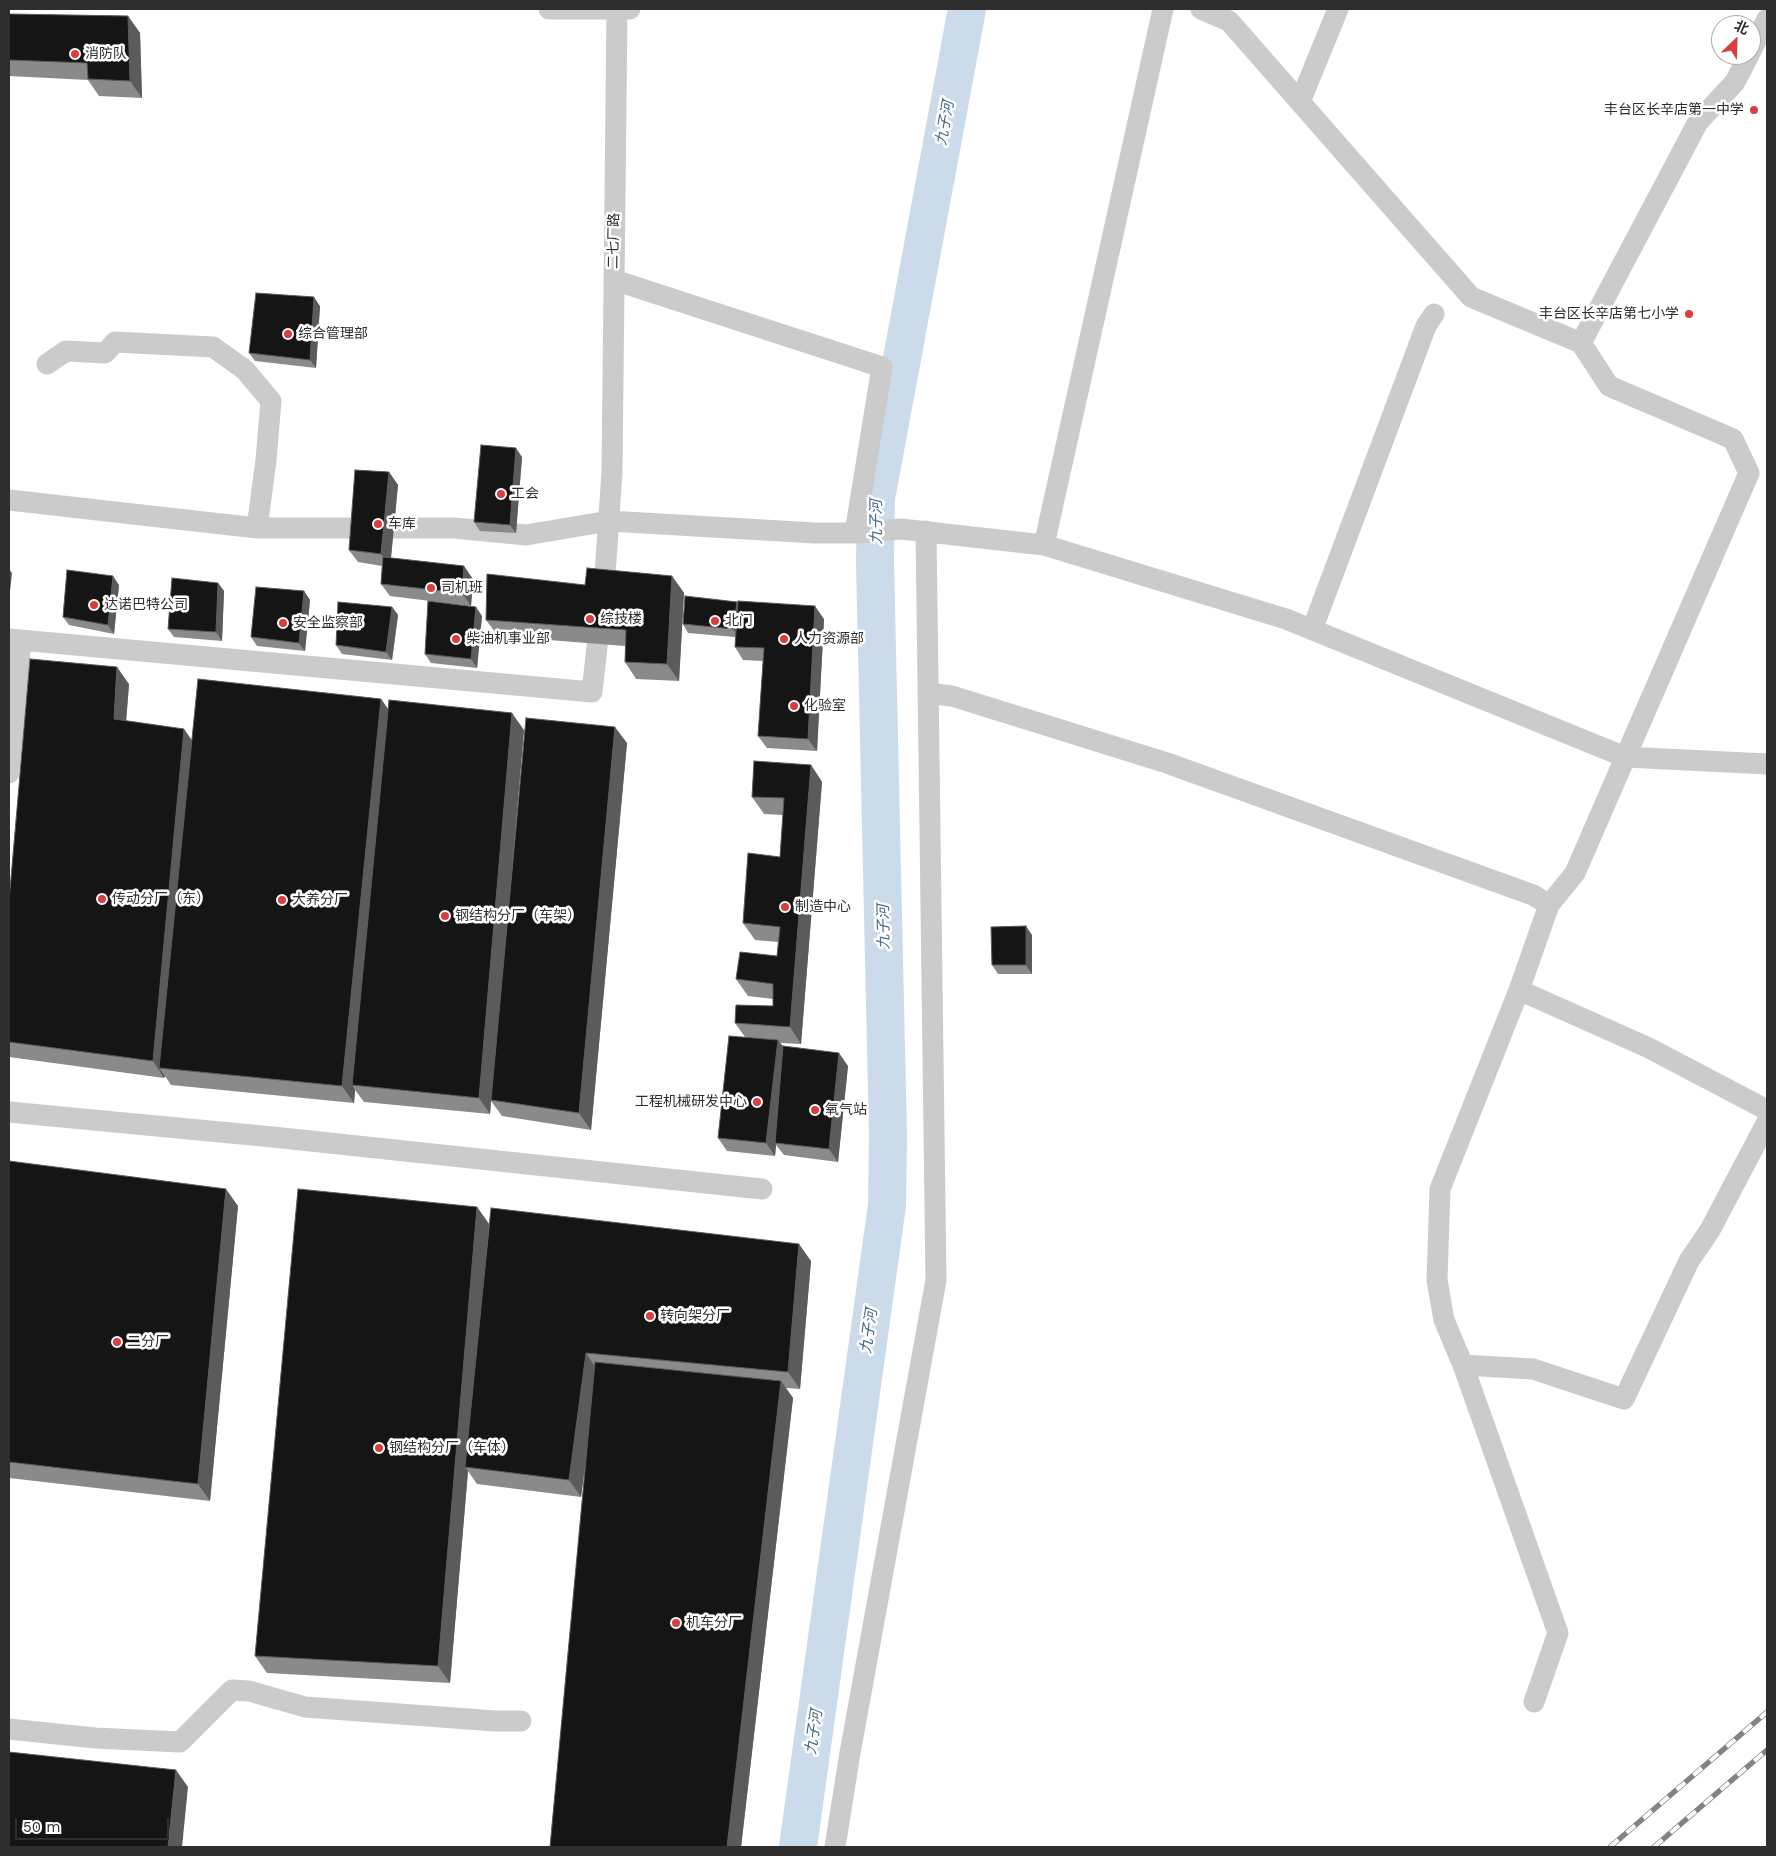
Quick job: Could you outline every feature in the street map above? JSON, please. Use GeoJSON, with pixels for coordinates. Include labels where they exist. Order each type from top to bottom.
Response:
{"type":"FeatureCollection","features":[{"type":"Feature","properties":{"kind":"street"},"geometry":{"type":"LineString","coordinates":[[549,9],[621,9]]}},
{"type":"Feature","properties":{"kind":"street","name":"二七厂路"},"geometry":{"type":"LineString","coordinates":[[15,640],[592,692],[605,575],[612,472],[614,280],[621,9]]}},
{"type":"Feature","properties":{"kind":"street"},"geometry":{"type":"LineString","coordinates":[[1044,545],[1163,9]]}},
{"type":"Feature","properties":{"kind":"street"},"geometry":{"type":"LineString","coordinates":[[1201,9],[1229,22],[1471,297],[1581,343],[1609,386],[1733,439],[1749,473],[1575,873],[1549,904],[1518,990],[1440,1189],[1437,1280],[1444,1320],[1463,1365],[1558,1633],[1534,1702]]}},
{"type":"Feature","properties":{"kind":"street"},"geometry":{"type":"LineString","coordinates":[[1300,102],[1338,9]]}},
{"type":"Feature","properties":{"kind":"street"},"geometry":{"type":"LineString","coordinates":[[1761,31],[1767,19]]}},
{"type":"Feature","properties":{"kind":"street"},"geometry":{"type":"LineString","coordinates":[[1581,343],[1698,122],[1736,82],[1744,65]]}},
{"type":"Feature","properties":{"kind":"street"},"geometry":{"type":"LineString","coordinates":[[614,280],[882,367],[855,533]]}},
{"type":"Feature","properties":{"kind":"street"},"geometry":{"type":"LineString","coordinates":[[1312,630],[1426,326],[1434,314]]}},
{"type":"Feature","properties":{"kind":"street"},"geometry":{"type":"LineString","coordinates":[[48,364],[66,351],[105,353],[115,342],[213,347],[245,370],[270,401],[266,460],[257,528]]}},
{"type":"Feature","properties":{"kind":"street"},"geometry":{"type":"LineString","coordinates":[[9,500],[257,528],[454,528],[526,535],[609,521],[815,533],[926,531],[1044,545],[1286,619],[1625,757],[1767,764]]}},
{"type":"Feature","properties":{"kind":"street"},"geometry":{"type":"LineString","coordinates":[[835,1847],[850,1753],[936,1280],[926,531]]}},
{"type":"Feature","properties":{"kind":"street"},"geometry":{"type":"LineString","coordinates":[[9,773],[15,640]]}},
{"type":"Feature","properties":{"kind":"street"},"geometry":{"type":"LineString","coordinates":[[928,693],[952,696],[1167,762],[1533,894],[1549,904]]}},
{"type":"Feature","properties":{"kind":"street"},"geometry":{"type":"LineString","coordinates":[[1518,990],[1649,1048],[1767,1110]]}},
{"type":"Feature","properties":{"kind":"street"},"geometry":{"type":"LineString","coordinates":[[9,1112],[282,1138],[762,1189]]}},
{"type":"Feature","properties":{"kind":"street"},"geometry":{"type":"LineString","coordinates":[[1463,1365],[1534,1369],[1624,1398],[1689,1261],[1710,1230],[1767,1122]]}},
{"type":"Feature","properties":{"kind":"street"},"geometry":{"type":"LineString","coordinates":[[9,1730],[95,1738],[180,1742],[232,1690],[249,1691],[305,1707],[495,1721],[521,1721]]}},
{"type":"Feature","properties":{"kind":"building","name":"消防队"},"geometry":{"type":"Polygon","coordinates":[[[9,14],[128,16],[130,81],[88,79],[87,63],[9,60],[9,14]]]}},
{"type":"Feature","properties":{"kind":"building","name":"综合管理部"},"geometry":{"type":"Polygon","coordinates":[[[256,293],[314,297],[310,360],[249,353],[256,293]]]}},
{"type":"Feature","properties":{"kind":"building","name":"工会"},"geometry":{"type":"Polygon","coordinates":[[[481,445],[516,448],[510,525],[474,522],[481,445]]]}},
{"type":"Feature","properties":{"kind":"building"},"geometry":{"type":"Polygon","coordinates":[[[355,470],[389,472],[381,554],[349,550],[355,470]]]}},
{"type":"Feature","properties":{"kind":"building"},"geometry":{"type":"Polygon","coordinates":[[[383,557],[464,566],[462,593],[381,584],[383,557]]]}},
{"type":"Feature","properties":{"kind":"building","name":"综技楼"},"geometry":{"type":"Polygon","coordinates":[[[587,568],[672,576],[667,664],[625,662],[626,630],[486,620],[487,574],[585,585],[587,568]]]}},
{"type":"Feature","properties":{"kind":"building","name":"达诺巴特公司"},"geometry":{"type":"Polygon","coordinates":[[[67,570],[113,576],[108,625],[63,617],[67,570]]]}},
{"type":"Feature","properties":{"kind":"building"},"geometry":{"type":"Polygon","coordinates":[[[172,578],[218,583],[216,632],[168,629],[172,578]]]}},
{"type":"Feature","properties":{"kind":"building","name":"安全监察部"},"geometry":{"type":"Polygon","coordinates":[[[256,587],[304,591],[299,643],[251,637],[256,587]]]}},
{"type":"Feature","properties":{"kind":"building","name":"北门"},"geometry":{"type":"Polygon","coordinates":[[[685,596],[737,602],[733,629],[683,624],[685,596]]]}},
{"type":"Feature","properties":{"kind":"building","name":"柴油机事业部"},"geometry":{"type":"Polygon","coordinates":[[[428,601],[476,607],[471,659],[425,654],[428,601]]]}},
{"type":"Feature","properties":{"kind":"building"},"geometry":{"type":"Polygon","coordinates":[[[738,601],[815,606],[808,739],[758,736],[764,648],[735,647],[738,601]]]}},
{"type":"Feature","properties":{"kind":"building"},"geometry":{"type":"Polygon","coordinates":[[[338,602],[392,607],[386,652],[336,645],[338,602]]]}},
{"type":"Feature","properties":{"kind":"building","name":"传动分厂（东）"},"geometry":{"type":"Polygon","coordinates":[[[30,659],[117,667],[114,719],[184,729],[153,1061],[9,1042],[9,901],[30,659]]]}},
{"type":"Feature","properties":{"kind":"building","name":"大养分厂"},"geometry":{"type":"Polygon","coordinates":[[[198,679],[381,699],[342,1086],[159,1068],[198,679]]]}},
{"type":"Feature","properties":{"kind":"building","name":"钢结构分厂（车架）"},"geometry":{"type":"Polygon","coordinates":[[[389,700],[512,713],[479,1098],[352,1085],[389,700]]]}},
{"type":"Feature","properties":{"kind":"building"},"geometry":{"type":"Polygon","coordinates":[[[526,718],[615,727],[579,1113],[491,1100],[526,718]]]}},
{"type":"Feature","properties":{"kind":"building"},"geometry":{"type":"Polygon","coordinates":[[[754,761],[811,765],[790,1027],[735,1023],[736,1005],[773,1006],[773,984],[736,979],[740,952],[777,956],[780,927],[743,923],[748,853],[780,857],[784,798],[752,797],[754,761]]]}},
{"type":"Feature","properties":{"kind":"building"},"geometry":{"type":"Polygon","coordinates":[[[1026,926],[1026,965],[992,965],[991,927],[1026,926]]]}},
{"type":"Feature","properties":{"kind":"building","name":"工程机械研发中心"},"geometry":{"type":"Polygon","coordinates":[[[729,1036],[778,1040],[766,1143],[718,1138],[729,1036]]]}},
{"type":"Feature","properties":{"kind":"building","name":"氧气站"},"geometry":{"type":"Polygon","coordinates":[[[783,1046],[839,1053],[829,1149],[775,1143],[783,1046]]]}},
{"type":"Feature","properties":{"kind":"building","name":"二分厂"},"geometry":{"type":"Polygon","coordinates":[[[9,1161],[226,1189],[198,1484],[9,1462],[9,1161]]]}},
{"type":"Feature","properties":{"kind":"building","name":"钢结构分厂（车体）"},"geometry":{"type":"Polygon","coordinates":[[[298,1189],[477,1207],[438,1666],[255,1656],[298,1189]]]}},
{"type":"Feature","properties":{"kind":"building","name":"转向架分厂"},"geometry":{"type":"Polygon","coordinates":[[[491,1208],[799,1244],[788,1372],[586,1353],[569,1480],[465,1467],[491,1208]]]}},
{"type":"Feature","properties":{"kind":"building","name":"机车分厂"},"geometry":{"type":"Polygon","coordinates":[[[595,1362],[781,1381],[727,1847],[550,1847],[595,1362]]]}},
{"type":"Feature","properties":{"kind":"building"},"geometry":{"type":"Polygon","coordinates":[[[9,1752],[176,1770],[168,1847],[9,1847],[9,1752]]]}},
{"type":"Feature","properties":{"kind":"waterway","name":"九子河"},"geometry":{"type":"LineString","coordinates":[[798,1847],[887,1205],[888,1135],[875,561],[876,498],[967,9]]}},
{"type":"Feature","properties":{"kind":"railway"},"geometry":{"type":"LineString","coordinates":[[1610,1847],[1767,1712]]}},
{"type":"Feature","properties":{"kind":"railway"},"geometry":{"type":"LineString","coordinates":[[1654,1847],[1767,1750]]}},
{"type":"Feature","properties":{"kind":"place","name":"消防队"},"geometry":{"type":"Point","coordinates":[75,54]}},
{"type":"Feature","properties":{"kind":"place","name":"丰台区长辛店第一中学"},"geometry":{"type":"Point","coordinates":[1754,110]}},
{"type":"Feature","properties":{"kind":"place","name":"丰台区长辛店第七小学"},"geometry":{"type":"Point","coordinates":[1689,314]}},
{"type":"Feature","properties":{"kind":"place","name":"综合管理部"},"geometry":{"type":"Point","coordinates":[288,334]}},
{"type":"Feature","properties":{"kind":"place","name":"工会"},"geometry":{"type":"Point","coordinates":[501,494]}},
{"type":"Feature","properties":{"kind":"place","name":"车库"},"geometry":{"type":"Point","coordinates":[378,524]}},
{"type":"Feature","properties":{"kind":"place","name":"司机班"},"geometry":{"type":"Point","coordinates":[431,588]}},
{"type":"Feature","properties":{"kind":"place","name":"达诺巴特公司"},"geometry":{"type":"Point","coordinates":[94,605]}},
{"type":"Feature","properties":{"kind":"place","name":"综技楼"},"geometry":{"type":"Point","coordinates":[590,619]}},
{"type":"Feature","properties":{"kind":"place","name":"北门"},"geometry":{"type":"Point","coordinates":[715,621]}},
{"type":"Feature","properties":{"kind":"place","name":"安全监察部"},"geometry":{"type":"Point","coordinates":[283,623]}},
{"type":"Feature","properties":{"kind":"place","name":"柴油机事业部"},"geometry":{"type":"Point","coordinates":[456,639]}},
{"type":"Feature","properties":{"kind":"place","name":"人力资源部"},"geometry":{"type":"Point","coordinates":[784,639]}},
{"type":"Feature","properties":{"kind":"place","name":"化验室"},"geometry":{"type":"Point","coordinates":[794,706]}},
{"type":"Feature","properties":{"kind":"place","name":"传动分厂（东）"},"geometry":{"type":"Point","coordinates":[102,899]}},
{"type":"Feature","properties":{"kind":"place","name":"大养分厂"},"geometry":{"type":"Point","coordinates":[282,900]}},
{"type":"Feature","properties":{"kind":"place","name":"制造中心"},"geometry":{"type":"Point","coordinates":[785,907]}},
{"type":"Feature","properties":{"kind":"place","name":"钢结构分厂（车架）"},"geometry":{"type":"Point","coordinates":[445,916]}},
{"type":"Feature","properties":{"kind":"place","name":"工程机械研发中心"},"geometry":{"type":"Point","coordinates":[757,1102]}},
{"type":"Feature","properties":{"kind":"place","name":"氧气站"},"geometry":{"type":"Point","coordinates":[815,1110]}},
{"type":"Feature","properties":{"kind":"place","name":"转向架分厂"},"geometry":{"type":"Point","coordinates":[650,1316]}},
{"type":"Feature","properties":{"kind":"place","name":"二分厂"},"geometry":{"type":"Point","coordinates":[117,1342]}},
{"type":"Feature","properties":{"kind":"place","name":"钢结构分厂（车体）"},"geometry":{"type":"Point","coordinates":[379,1448]}},
{"type":"Feature","properties":{"kind":"place","name":"机车分厂"},"geometry":{"type":"Point","coordinates":[676,1623]}}]}
